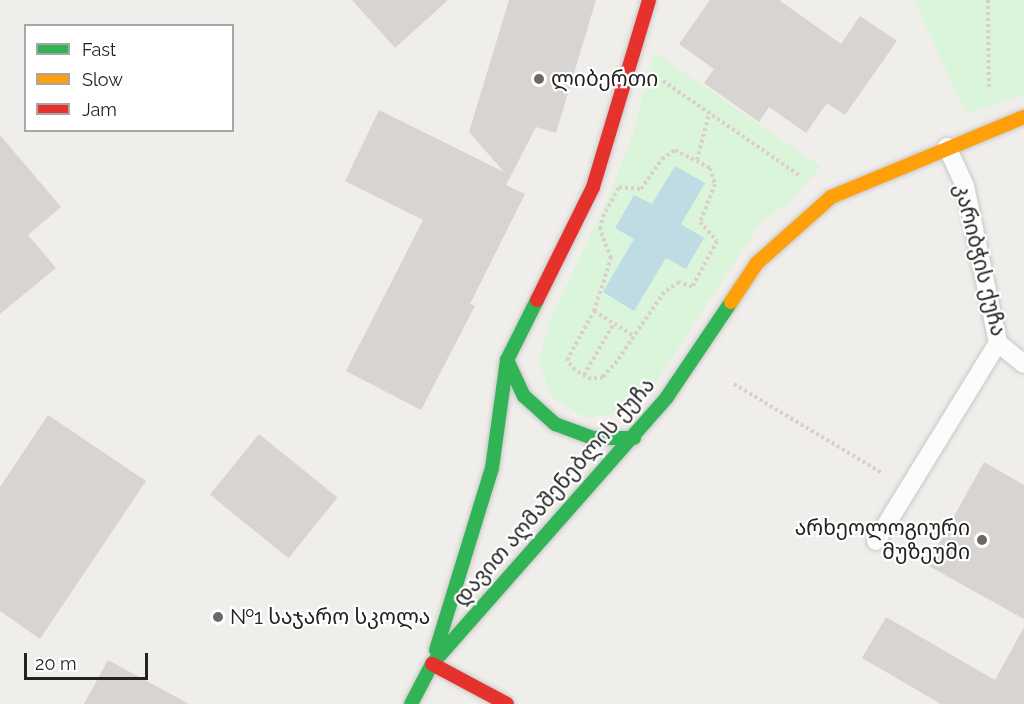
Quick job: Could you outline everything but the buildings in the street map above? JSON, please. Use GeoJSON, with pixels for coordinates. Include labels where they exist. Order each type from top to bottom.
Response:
{"type":"FeatureCollection","features":[{"type":"Feature","properties":{"kind":"main road"},"geometry":{"type":"LineString","coordinates":[[507,704],[432,664],[492,468],[507,360],[594,187],[649,0]]}},
{"type":"Feature","properties":{"kind":"main road","name":"დავით აღმაშენებლის ქუჩა"},"geometry":{"type":"LineString","coordinates":[[411,704],[432,664],[515,566],[634,438],[667,398],[757,263],[831,197],[1024,117]]}},
{"type":"Feature","properties":{"kind":"main road"},"geometry":{"type":"LineString","coordinates":[[507,360],[524,396],[555,424],[593,438],[634,438]]}},
{"type":"Feature","properties":{"kind":"lane","name":"კარიბჭის ქუჩა"},"geometry":{"type":"LineString","coordinates":[[947,147],[964,186],[998,344],[1024,364]]}},
{"type":"Feature","properties":{"kind":"lane"},"geometry":{"type":"LineString","coordinates":[[876,541],[998,344]]}},
{"type":"Feature","properties":{"kind":"path"},"geometry":{"type":"LineString","coordinates":[[978,97],[989,93],[988,0]]}},
{"type":"Feature","properties":{"kind":"path"},"geometry":{"type":"LineString","coordinates":[[633,59],[804,179]]}},
{"type":"Feature","properties":{"kind":"path"},"geometry":{"type":"LineString","coordinates":[[698,160],[709,114]]}},
{"type":"Feature","properties":{"kind":"path"},"geometry":{"type":"LineString","coordinates":[[675,150],[710,168],[715,184],[700,222],[717,241],[692,288],[679,282],[664,292],[603,376],[591,379],[567,360],[594,311],[611,258],[600,229],[619,188],[641,189],[662,159],[675,150]]}},
{"type":"Feature","properties":{"kind":"path"},"geometry":{"type":"LineString","coordinates":[[594,311],[613,325],[634,336]]}},
{"type":"Feature","properties":{"kind":"path"},"geometry":{"type":"LineString","coordinates":[[584,375],[613,325]]}},
{"type":"Feature","properties":{"kind":"path"},"geometry":{"type":"LineString","coordinates":[[734,384],[908,489]]}},
{"type":"Feature","properties":{"kind":"green space"},"geometry":{"type":"Polygon","coordinates":[[[914,0],[1024,0],[1024,95],[966,114],[914,0]]]}},
{"type":"Feature","properties":{"kind":"green space"},"geometry":{"type":"Polygon","coordinates":[[[654,52],[821,167],[787,204],[760,223],[656,382],[620,414],[584,417],[552,397],[539,361],[551,317],[610,194],[634,131],[654,52]]]}},
{"type":"Feature","properties":{"kind":"water"},"geometry":{"type":"Polygon","coordinates":[[[675,166],[705,183],[681,224],[704,238],[686,269],[666,258],[634,311],[603,292],[634,239],[615,228],[634,195],[652,204],[675,166]]]}},
{"type":"Feature","properties":{"kind":"traffic: fast"},"geometry":{"type":"LineString","coordinates":[[436,650],[492,468],[507,360],[537,300]]}},
{"type":"Feature","properties":{"kind":"traffic: fast"},"geometry":{"type":"LineString","coordinates":[[411,704],[432,664],[667,397],[731,302]]}},
{"type":"Feature","properties":{"kind":"traffic: fast"},"geometry":{"type":"LineString","coordinates":[[507,360],[524,396],[555,424],[593,438],[634,438]]}},
{"type":"Feature","properties":{"kind":"traffic: slow"},"geometry":{"type":"LineString","coordinates":[[731,302],[757,263],[831,197],[1024,117]]}},
{"type":"Feature","properties":{"kind":"traffic: jam"},"geometry":{"type":"LineString","coordinates":[[537,300],[593,187],[649,0]]}},
{"type":"Feature","properties":{"kind":"traffic: jam"},"geometry":{"type":"LineString","coordinates":[[432,664],[507,704]]}},
{"type":"Feature","properties":{"kind":"place","name":"ლიბერთი"},"geometry":{"type":"Point","coordinates":[539,79]}},
{"type":"Feature","properties":{"kind":"place","name":"არხეოლოგიური მუზეუმი"},"geometry":{"type":"Point","coordinates":[982,540]}},
{"type":"Feature","properties":{"kind":"place","name":"№1 საჯარო სკოლა"},"geometry":{"type":"Point","coordinates":[218,617]}}]}
